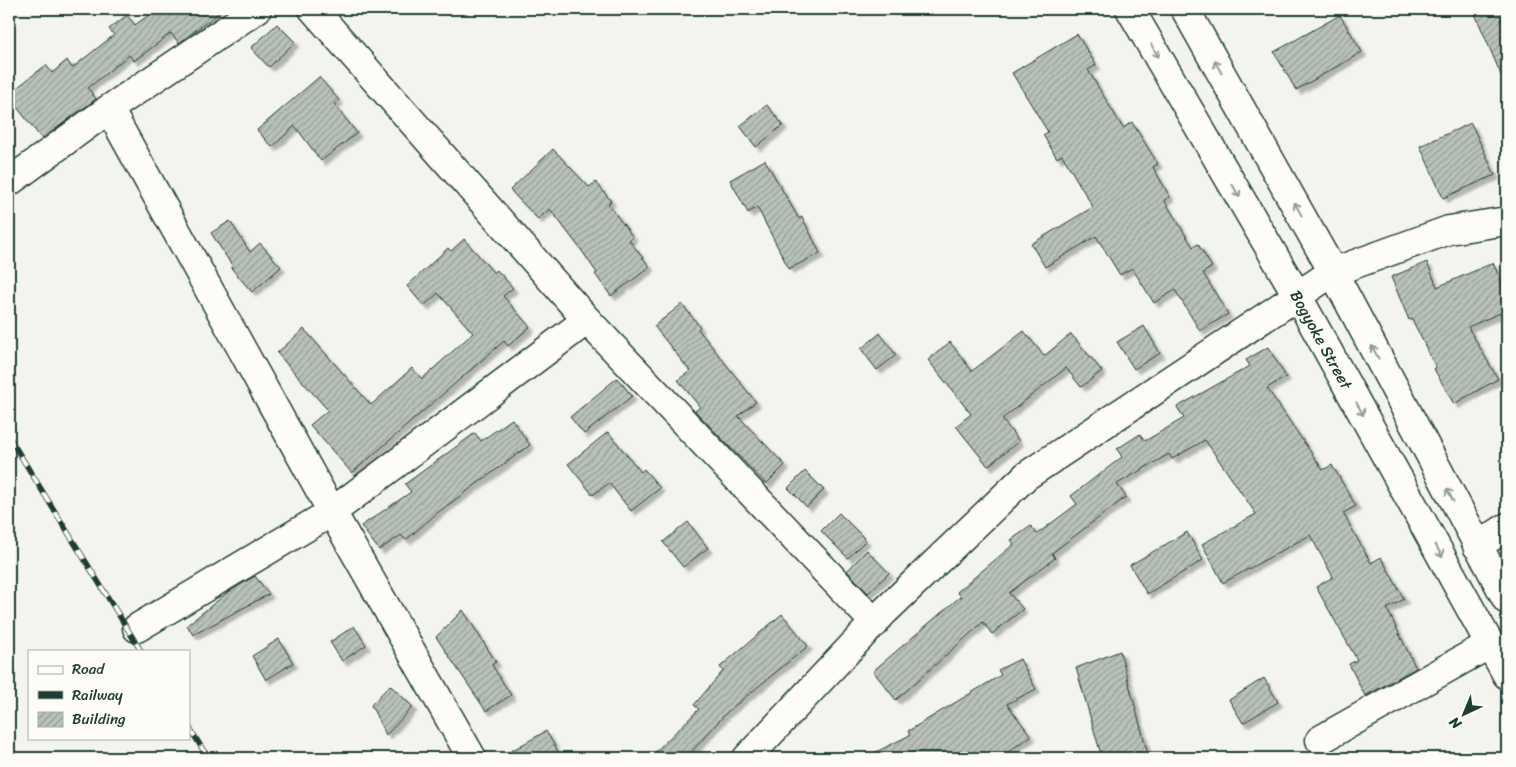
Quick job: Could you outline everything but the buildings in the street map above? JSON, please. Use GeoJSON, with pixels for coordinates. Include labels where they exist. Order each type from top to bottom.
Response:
{"type":"FeatureCollection","features":[{"type":"Feature","properties":{"kind":"street"},"geometry":{"type":"LineString","coordinates":[[9,182],[109,109],[257,9]]}},
{"type":"Feature","properties":{"kind":"street"},"geometry":{"type":"LineString","coordinates":[[313,9],[588,320],[875,623]]}},
{"type":"Feature","properties":{"kind":"street","name":"Bogyoke Street"},"geometry":{"type":"LineString","coordinates":[[1130,9],[1296,295],[1507,674]]}},
{"type":"Feature","properties":{"kind":"street"},"geometry":{"type":"LineString","coordinates":[[1185,9],[1333,272],[1507,600]]}},
{"type":"Feature","properties":{"kind":"street"},"geometry":{"type":"LineString","coordinates":[[109,109],[332,512],[472,758]]}},
{"type":"Feature","properties":{"kind":"street"},"geometry":{"type":"LineString","coordinates":[[747,758],[875,623],[1026,476],[1333,272],[1449,230],[1507,221]]}},
{"type":"Feature","properties":{"kind":"street"},"geometry":{"type":"LineString","coordinates":[[137,628],[332,512],[588,320]]}},
{"type":"Feature","properties":{"kind":"street"},"geometry":{"type":"LineString","coordinates":[[1477,546],[1507,527]]}},
{"type":"Feature","properties":{"kind":"street"},"geometry":{"type":"LineString","coordinates":[[1320,740],[1490,644]]}},
{"type":"Feature","properties":{"kind":"railway"},"geometry":{"type":"LineString","coordinates":[[9,437],[140,650]]}},
{"type":"Feature","properties":{"kind":"railway"},"geometry":{"type":"LineString","coordinates":[[190,729],[208,758]]}}]}
